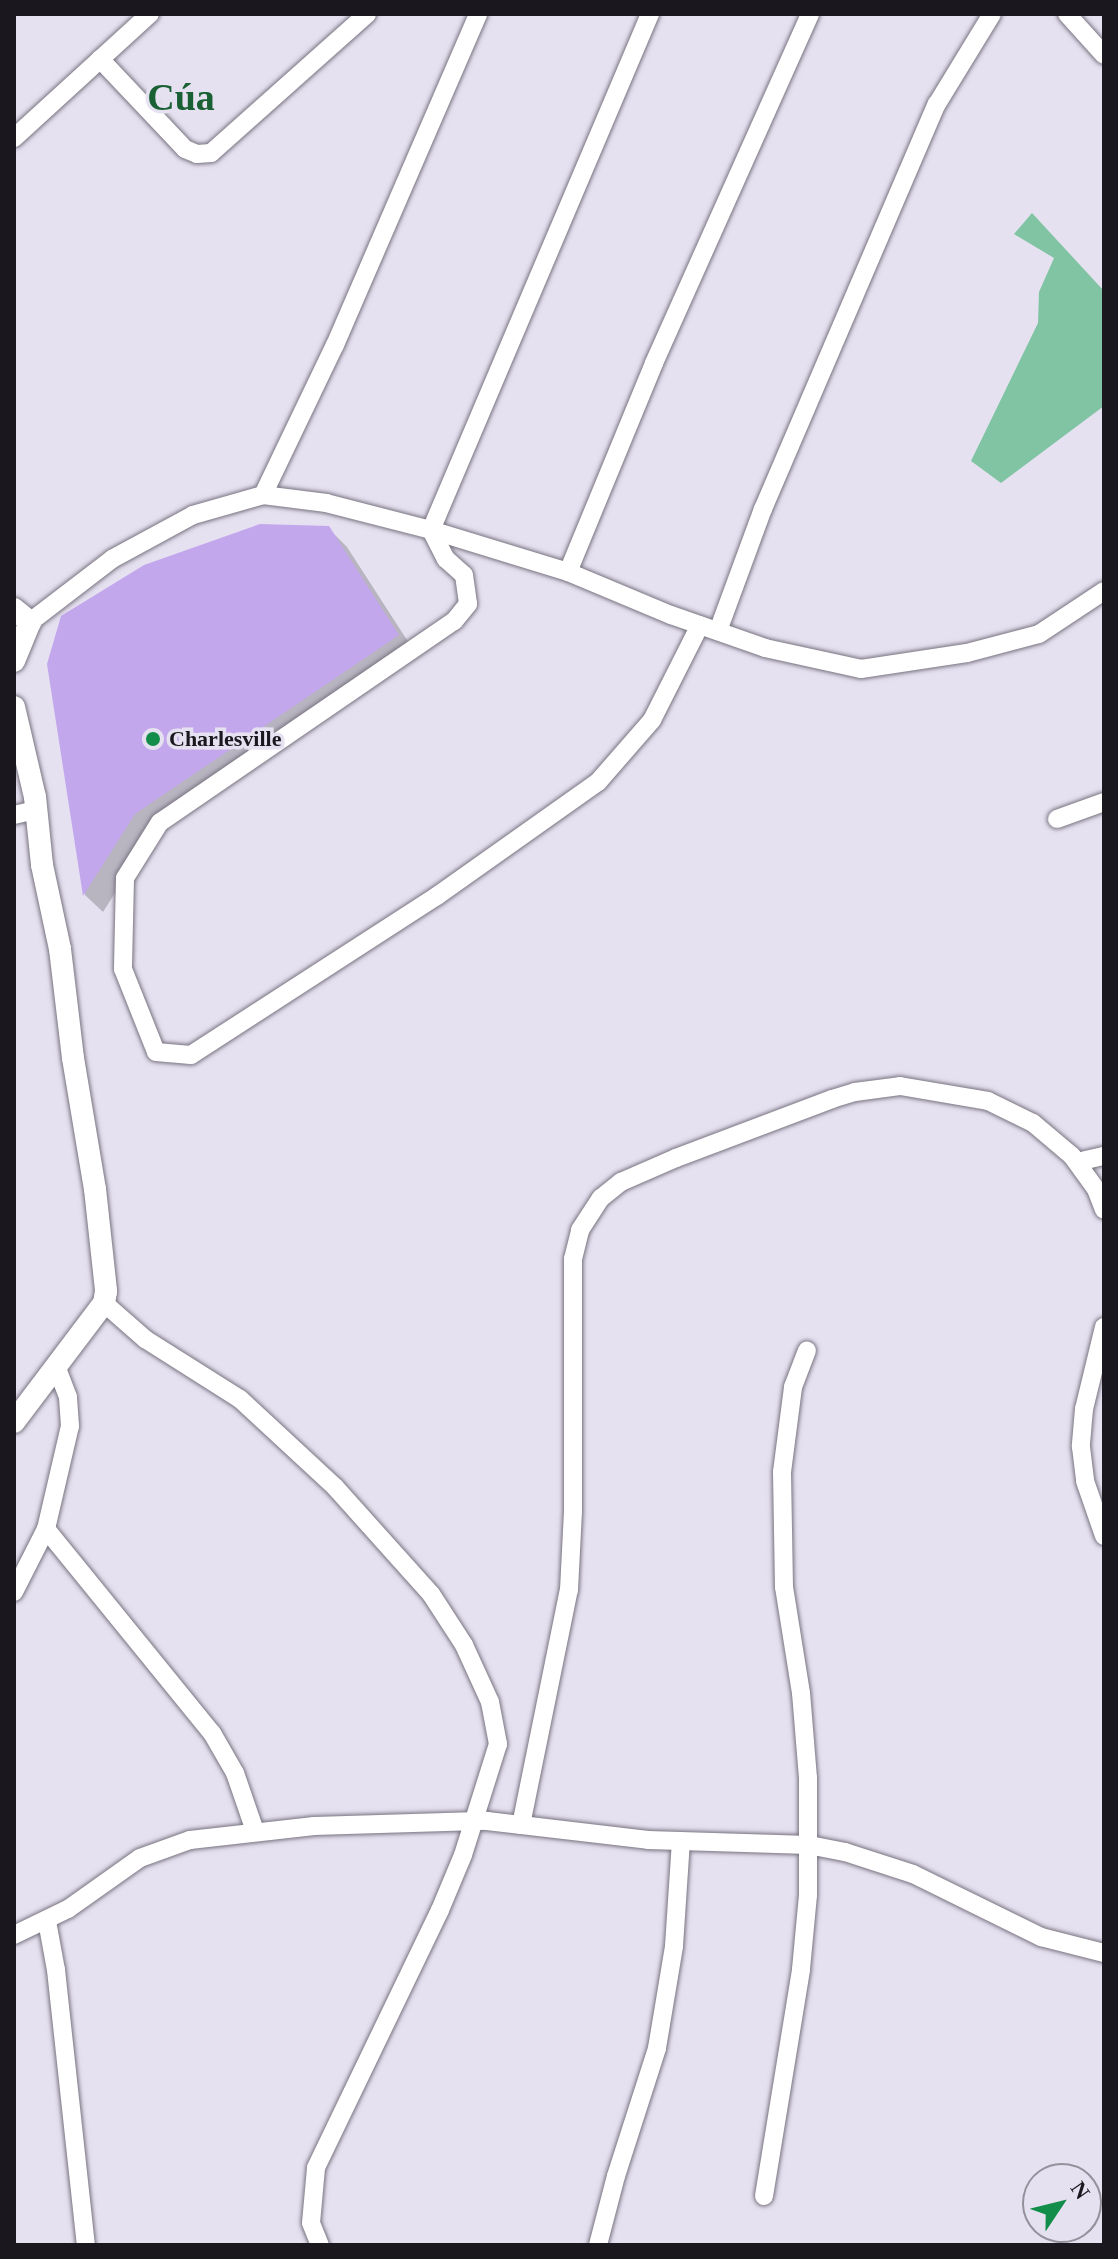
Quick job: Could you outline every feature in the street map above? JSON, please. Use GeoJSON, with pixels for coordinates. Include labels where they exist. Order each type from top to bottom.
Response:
{"type":"FeatureCollection","features":[{"type":"Feature","properties":{"kind":"street"},"geometry":{"type":"LineString","coordinates":[[14,138],[150,14]]}},
{"type":"Feature","properties":{"kind":"street"},"geometry":{"type":"LineString","coordinates":[[100,59],[185,149],[197,154],[211,153],[367,14]]}},
{"type":"Feature","properties":{"kind":"street"},"geometry":{"type":"LineString","coordinates":[[263,495],[335,345],[478,14]]}},
{"type":"Feature","properties":{"kind":"street"},"geometry":{"type":"LineString","coordinates":[[431,530],[650,14]]}},
{"type":"Feature","properties":{"kind":"street"},"geometry":{"type":"LineString","coordinates":[[568,572],[654,363],[810,14]]}},
{"type":"Feature","properties":{"kind":"street"},"geometry":{"type":"LineString","coordinates":[[431,530],[446,559],[464,575],[468,604],[454,621],[160,822],[125,878],[123,969],[156,1052],[191,1055],[437,896],[598,782],[652,720],[709,628],[931,117],[992,14]]}},
{"type":"Feature","properties":{"kind":"street"},"geometry":{"type":"LineString","coordinates":[[1067,14],[1104,55]]}},
{"type":"Feature","properties":{"kind":"street"},"geometry":{"type":"LineString","coordinates":[[14,661],[22,616],[112,559],[193,515],[263,495],[326,503],[431,530],[568,572],[765,648],[861,669],[967,653],[1039,634],[1104,591]]}},
{"type":"Feature","properties":{"kind":"street"},"geometry":{"type":"LineString","coordinates":[[14,707],[25,813],[95,1189],[104,1303],[14,1422]]}},
{"type":"Feature","properties":{"kind":"street"},"geometry":{"type":"LineString","coordinates":[[1057,819],[1104,802]]}},
{"type":"Feature","properties":{"kind":"street"},"geometry":{"type":"LineString","coordinates":[[521,1825],[569,1590],[573,1511],[573,1259],[580,1230],[593,1208],[621,1182],[676,1158],[832,1099],[878,1087],[921,1088],[988,1101],[1033,1123],[1077,1162],[1104,1210]]}},
{"type":"Feature","properties":{"kind":"street"},"geometry":{"type":"LineString","coordinates":[[1077,1162],[1104,1156]]}},
{"type":"Feature","properties":{"kind":"street"},"geometry":{"type":"LineString","coordinates":[[104,1303],[145,1339],[240,1399],[335,1487],[431,1594],[464,1645],[490,1702],[498,1744],[475,1821],[440,1910],[321,2152],[311,2204],[311,2223],[320,2245]]}},
{"type":"Feature","properties":{"kind":"street"},"geometry":{"type":"LineString","coordinates":[[1104,1327],[1084,1409],[1081,1447],[1090,1497],[1104,1536]]}},
{"type":"Feature","properties":{"kind":"street"},"geometry":{"type":"LineString","coordinates":[[764,2196],[801,1969],[809,1845],[801,1693],[784,1587],[782,1472],[793,1387],[807,1351]]}},
{"type":"Feature","properties":{"kind":"street"},"geometry":{"type":"LineString","coordinates":[[14,1592],[46,1529],[70,1426],[68,1397],[56,1365]]}},
{"type":"Feature","properties":{"kind":"street"},"geometry":{"type":"LineString","coordinates":[[46,1529],[212,1733],[235,1773],[255,1831]]}},
{"type":"Feature","properties":{"kind":"street"},"geometry":{"type":"LineString","coordinates":[[14,1935],[47,1921],[94,1891],[118,1870],[164,1848],[190,1840],[255,1831],[396,1821],[475,1821],[681,1841],[809,1845],[879,1862],[913,1874],[1041,1937],[1104,1953]]}},
{"type":"Feature","properties":{"kind":"street"},"geometry":{"type":"LineString","coordinates":[[598,2245],[616,2176],[657,2048],[674,1946],[681,1841]]}},
{"type":"Feature","properties":{"kind":"street"},"geometry":{"type":"LineString","coordinates":[[47,1921],[56,1970],[86,2245]]}},
{"type":"Feature","properties":{"kind":"green space"},"geometry":{"type":"Polygon","coordinates":[[[1032,213],[1104,291],[1104,406],[1001,483],[971,461],[1038,323],[1039,292],[1054,258],[1014,234],[1032,213]]]}},
{"type":"Feature","properties":{"kind":"building","name":"Charlesville"},"geometry":{"type":"Polygon","coordinates":[[[260,524],[329,526],[399,635],[135,814],[83,896],[47,664],[61,616],[144,565],[260,524]]]}},
{"type":"Feature","properties":{"kind":"place","name":"Charlesville"},"geometry":{"type":"Point","coordinates":[153,739]}},
{"type":"Feature","properties":{"kind":"district","name":"Cúa"},"geometry":{"type":"Point","coordinates":[181,98]}}]}
